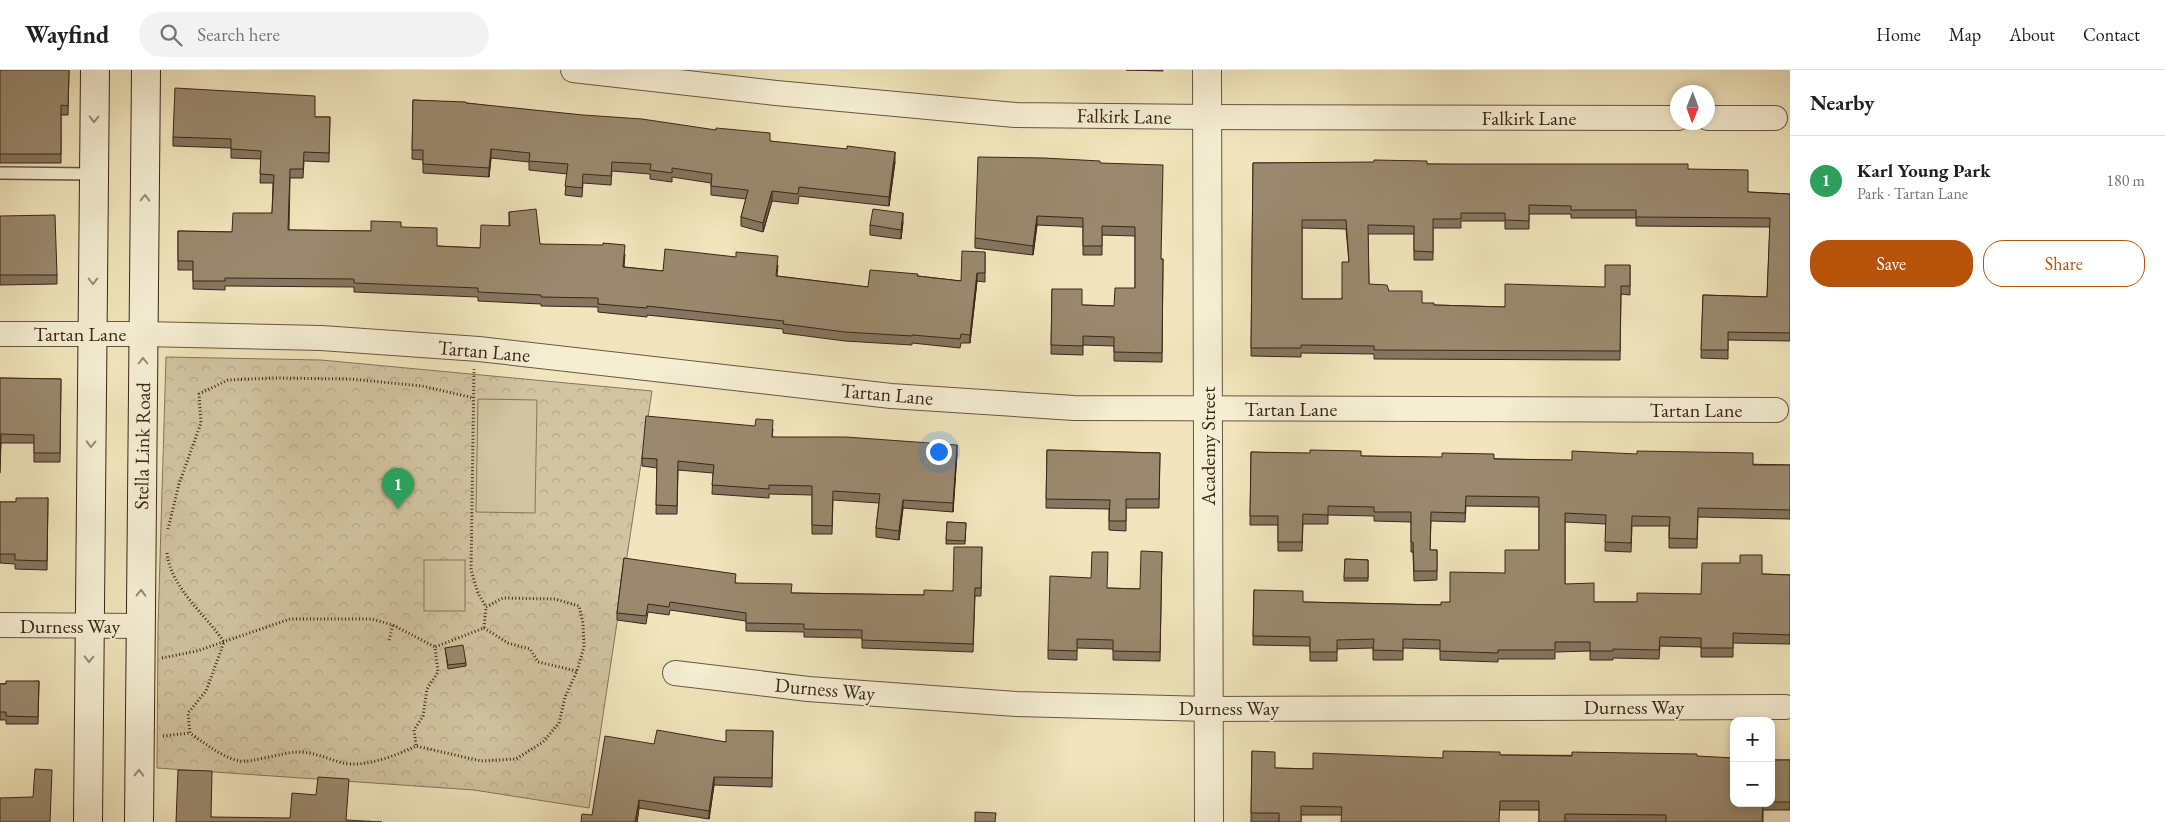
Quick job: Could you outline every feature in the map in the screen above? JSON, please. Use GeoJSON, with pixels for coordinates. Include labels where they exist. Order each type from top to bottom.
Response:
{"type":"FeatureCollection","features":[{"type":"Feature","properties":{"kind":"main road"},"geometry":{"type":"LineString","coordinates":[[88,822],[94,70]]}},
{"type":"Feature","properties":{"kind":"main road","name":"Stella Link Road"},"geometry":{"type":"LineString","coordinates":[[138,822],[146,70]]}},
{"type":"Feature","properties":{"kind":"main road","name":"Academy Street"},"geometry":{"type":"LineString","coordinates":[[1207,70],[1208,709],[1210,822]]}},
{"type":"Feature","properties":{"kind":"street","name":"Falkirk Lane"},"geometry":{"type":"LineString","coordinates":[[573,70],[776,93],[1015,115],[1670,118]]}},
{"type":"Feature","properties":{"kind":"street"},"geometry":{"type":"LineString","coordinates":[[1715,118],[1774,118]]}},
{"type":"Feature","properties":{"kind":"street","name":"Tartan Lane"},"geometry":{"type":"LineString","coordinates":[[0,334],[143,334],[321,338],[479,349],[891,396],[1074,408],[1776,410]]}},
{"type":"Feature","properties":{"kind":"street","name":"Durness Way"},"geometry":{"type":"LineString","coordinates":[[0,626],[141,626]]}},
{"type":"Feature","properties":{"kind":"street","name":"Durness Way"},"geometry":{"type":"LineString","coordinates":[[675,672],[808,689],[1016,704],[1208,709],[1785,707]]}},
{"type":"Feature","properties":{"kind":"lane"},"geometry":{"type":"LineString","coordinates":[[0,173],[93,174]]}},
{"type":"Feature","properties":{"kind":"path"},"geometry":{"type":"LineString","coordinates":[[479,349],[474,371],[471,570],[478,593],[486,607],[484,628]]}},
{"type":"Feature","properties":{"kind":"path"},"geometry":{"type":"LineString","coordinates":[[167,537],[179,484],[201,423],[199,394],[228,380],[274,378],[351,379],[422,386],[474,398]]}},
{"type":"Feature","properties":{"kind":"path"},"geometry":{"type":"LineString","coordinates":[[167,546],[167,556],[178,585],[211,623],[224,642]]}},
{"type":"Feature","properties":{"kind":"path"},"geometry":{"type":"LineString","coordinates":[[224,642],[206,691],[188,713],[190,733],[222,756],[242,761],[296,752],[314,753],[346,764],[371,762],[403,753],[416,746],[481,761],[516,759],[543,742],[559,723],[565,696],[577,671],[584,647],[583,623],[579,606],[555,599],[503,598],[486,607]]}},
{"type":"Feature","properties":{"kind":"path"},"geometry":{"type":"LineString","coordinates":[[140,662],[197,651],[290,619],[372,619],[393,625],[434,647],[484,628]]}},
{"type":"Feature","properties":{"kind":"path"},"geometry":{"type":"LineString","coordinates":[[388,640],[393,625]]}},
{"type":"Feature","properties":{"kind":"path"},"geometry":{"type":"LineString","coordinates":[[484,628],[508,643],[530,649],[538,662],[577,671]]}},
{"type":"Feature","properties":{"kind":"path"},"geometry":{"type":"LineString","coordinates":[[416,746],[414,730],[423,716],[427,689],[438,672],[434,647]]}},
{"type":"Feature","properties":{"kind":"green space"},"geometry":{"type":"Polygon","coordinates":[[[166,357],[321,360],[652,391],[589,808],[474,790],[157,768],[158,627],[166,357]]]}},
{"type":"Feature","properties":{"kind":"green space"},"geometry":{"type":"Polygon","coordinates":[[[478,399],[537,400],[535,513],[476,512],[478,399]]]}},
{"type":"Feature","properties":{"kind":"green space"},"geometry":{"type":"Polygon","coordinates":[[[424,560],[465,560],[465,611],[424,611],[424,560]]]}},
{"type":"Feature","properties":{"kind":"building"},"geometry":{"type":"Polygon","coordinates":[[[0,70],[69,70],[68,106],[61,105],[61,154],[0,154],[0,70]]]}},
{"type":"Feature","properties":{"kind":"building"},"geometry":{"type":"Polygon","coordinates":[[[175,88],[315,96],[315,117],[330,117],[329,153],[304,152],[303,169],[290,169],[288,230],[371,231],[371,221],[401,222],[401,227],[437,228],[437,246],[480,248],[481,225],[510,226],[509,212],[536,209],[540,244],[603,245],[603,243],[625,245],[623,267],[663,271],[665,249],[736,257],[736,252],[778,256],[776,276],[868,287],[870,270],[918,274],[917,276],[961,281],[962,251],[985,252],[985,273],[977,273],[970,335],[961,334],[960,339],[845,332],[783,324],[784,321],[647,306],[647,308],[598,304],[598,298],[541,297],[541,295],[478,292],[478,288],[354,283],[354,279],[225,278],[225,281],[193,281],[193,261],[178,261],[178,231],[232,232],[233,213],[272,213],[274,175],[260,174],[261,151],[231,149],[231,139],[173,137],[175,88]]]}},
{"type":"Feature","properties":{"kind":"building"},"geometry":{"type":"Polygon","coordinates":[[[413,100],[466,102],[583,115],[642,119],[716,130],[716,128],[770,133],[770,141],[847,149],[847,146],[895,152],[889,197],[799,187],[798,194],[772,191],[763,223],[741,217],[748,190],[711,186],[712,174],[672,168],[672,173],[650,170],[651,164],[612,162],[611,176],[583,174],[582,188],[565,186],[568,164],[529,161],[530,153],[491,149],[489,168],[423,164],[423,150],[412,150],[413,100]]]}},
{"type":"Feature","properties":{"kind":"building"},"geometry":{"type":"Polygon","coordinates":[[[978,157],[1044,158],[1100,161],[1100,163],[1163,165],[1162,353],[1114,352],[1114,337],[1083,336],[1083,346],[1051,345],[1052,289],[1082,289],[1082,305],[1114,306],[1115,288],[1135,288],[1135,227],[1102,226],[1102,246],[1083,246],[1083,218],[1037,216],[1033,246],[975,238],[978,157]]]}},
{"type":"Feature","properties":{"kind":"building"},"geometry":{"type":"Polygon","coordinates":[[[1374,160],[1427,161],[1427,164],[1688,164],[1688,169],[1748,170],[1748,192],[1790,194],[1790,333],[1728,332],[1728,350],[1701,350],[1703,295],[1767,297],[1770,218],[1636,217],[1636,210],[1571,210],[1571,206],[1529,205],[1529,221],[1505,220],[1505,213],[1461,213],[1461,219],[1433,219],[1433,252],[1414,251],[1414,226],[1368,225],[1369,284],[1387,285],[1389,291],[1422,291],[1422,303],[1505,307],[1505,284],[1605,287],[1605,265],[1630,265],[1630,286],[1621,286],[1620,351],[1374,350],[1374,346],[1301,345],[1301,348],[1251,348],[1253,163],[1374,162],[1374,160]],[[1302,220],[1302,299],[1342,299],[1342,262],[1349,262],[1346,220],[1302,220]]]}},
{"type":"Feature","properties":{"kind":"building"},"geometry":{"type":"Polygon","coordinates":[[[873,209],[903,213],[901,230],[870,225],[873,209]]]}},
{"type":"Feature","properties":{"kind":"building"},"geometry":{"type":"Polygon","coordinates":[[[55,215],[57,275],[0,275],[0,216],[55,215]]]}},
{"type":"Feature","properties":{"kind":"building"},"geometry":{"type":"Polygon","coordinates":[[[0,378],[61,379],[60,453],[34,453],[34,435],[1,434],[0,464],[0,378]]]}},
{"type":"Feature","properties":{"kind":"building"},"geometry":{"type":"Polygon","coordinates":[[[646,416],[755,426],[756,419],[773,420],[772,437],[846,437],[957,445],[953,503],[903,500],[899,531],[876,528],[880,494],[833,491],[832,526],[812,525],[812,486],[769,485],[769,489],[712,485],[714,465],[678,461],[677,506],[656,505],[657,459],[642,458],[646,416]]]}},
{"type":"Feature","properties":{"kind":"building"},"geometry":{"type":"Polygon","coordinates":[[[1047,450],[1160,453],[1159,499],[1126,499],[1126,521],[1109,521],[1110,500],[1046,499],[1047,450]]]}},
{"type":"Feature","properties":{"kind":"building"},"geometry":{"type":"Polygon","coordinates":[[[1310,450],[1361,451],[1361,456],[1442,457],[1442,453],[1494,454],[1494,459],[1572,460],[1572,451],[1637,454],[1637,451],[1753,453],[1753,465],[1790,465],[1790,510],[1698,508],[1697,539],[1669,538],[1670,517],[1632,516],[1631,543],[1605,542],[1606,515],[1565,513],[1565,584],[1594,583],[1594,602],[1637,602],[1637,593],[1701,594],[1702,563],[1740,563],[1740,555],[1762,555],[1762,574],[1790,575],[1790,635],[1733,633],[1733,648],[1701,648],[1701,638],[1660,637],[1659,650],[1613,649],[1613,651],[1590,651],[1590,642],[1555,642],[1555,650],[1498,650],[1498,653],[1440,651],[1440,640],[1403,639],[1403,651],[1373,650],[1374,639],[1337,640],[1337,652],[1310,652],[1310,637],[1253,636],[1254,590],[1303,591],[1303,602],[1441,605],[1441,602],[1450,602],[1450,572],[1505,573],[1505,550],[1539,550],[1539,497],[1466,496],[1465,513],[1431,512],[1430,550],[1437,550],[1437,571],[1414,571],[1413,542],[1411,542],[1411,512],[1374,512],[1374,507],[1328,506],[1328,515],[1303,514],[1302,542],[1278,542],[1278,516],[1250,516],[1251,452],[1310,453],[1310,450]]]}},
{"type":"Feature","properties":{"kind":"building"},"geometry":{"type":"Polygon","coordinates":[[[16,498],[48,498],[47,561],[15,560],[15,554],[0,554],[0,502],[16,502],[16,498]]]}},
{"type":"Feature","properties":{"kind":"building"},"geometry":{"type":"Polygon","coordinates":[[[947,522],[966,523],[965,541],[946,540],[947,522]]]}},
{"type":"Feature","properties":{"kind":"building"},"geometry":{"type":"Polygon","coordinates":[[[954,547],[982,547],[981,588],[975,588],[973,644],[862,640],[862,630],[804,629],[804,624],[746,623],[746,613],[670,602],[669,607],[648,604],[646,616],[617,613],[624,558],[736,574],[735,583],[792,584],[791,593],[924,595],[924,590],[953,591],[954,547]]]}},
{"type":"Feature","properties":{"kind":"building"},"geometry":{"type":"Polygon","coordinates":[[[1141,551],[1162,552],[1160,652],[1113,651],[1113,640],[1077,639],[1077,651],[1048,650],[1050,576],[1091,578],[1092,552],[1108,552],[1107,588],[1140,589],[1141,551]]]}},
{"type":"Feature","properties":{"kind":"building"},"geometry":{"type":"Polygon","coordinates":[[[1345,559],[1368,560],[1368,578],[1344,578],[1345,559]]]}},
{"type":"Feature","properties":{"kind":"building"},"geometry":{"type":"Polygon","coordinates":[[[463,645],[466,663],[448,665],[445,648],[463,645]]]}},
{"type":"Feature","properties":{"kind":"building"},"geometry":{"type":"Polygon","coordinates":[[[6,681],[39,681],[38,717],[6,716],[6,712],[0,712],[0,684],[6,684],[6,681]]]}},
{"type":"Feature","properties":{"kind":"building"},"geometry":{"type":"Polygon","coordinates":[[[657,730],[726,742],[726,730],[773,731],[772,778],[714,777],[709,811],[639,800],[635,822],[581,822],[582,814],[592,815],[605,736],[654,744],[657,730]]]}},
{"type":"Feature","properties":{"kind":"building"},"geometry":{"type":"Polygon","coordinates":[[[1252,751],[1275,752],[1275,768],[1313,769],[1313,753],[1443,758],[1443,751],[1500,752],[1500,755],[1572,756],[1572,752],[1697,754],[1697,756],[1730,758],[1730,807],[1763,807],[1762,822],[1666,822],[1666,815],[1565,814],[1565,822],[1539,822],[1539,801],[1500,801],[1499,822],[1341,822],[1342,807],[1301,806],[1301,822],[1279,822],[1279,813],[1251,813],[1252,751]]]}},
{"type":"Feature","properties":{"kind":"building"},"geometry":{"type":"Polygon","coordinates":[[[1775,760],[1790,760],[1790,802],[1775,802],[1775,760]]]}},
{"type":"Feature","properties":{"kind":"building"},"geometry":{"type":"Polygon","coordinates":[[[35,769],[52,770],[50,822],[0,822],[0,798],[33,797],[35,769]]]}},
{"type":"Feature","properties":{"kind":"building"},"geometry":{"type":"Polygon","coordinates":[[[178,770],[212,771],[211,817],[290,818],[292,793],[316,795],[318,777],[349,779],[346,820],[382,822],[176,822],[178,770]]]}},
{"type":"Feature","properties":{"kind":"building"},"geometry":{"type":"Polygon","coordinates":[[[975,812],[996,813],[995,822],[975,822],[975,812]]]}},
{"type":"Feature","properties":{"kind":"place","name":"Karl Young Park"},"geometry":{"type":"Point","coordinates":[398,509]}}]}
